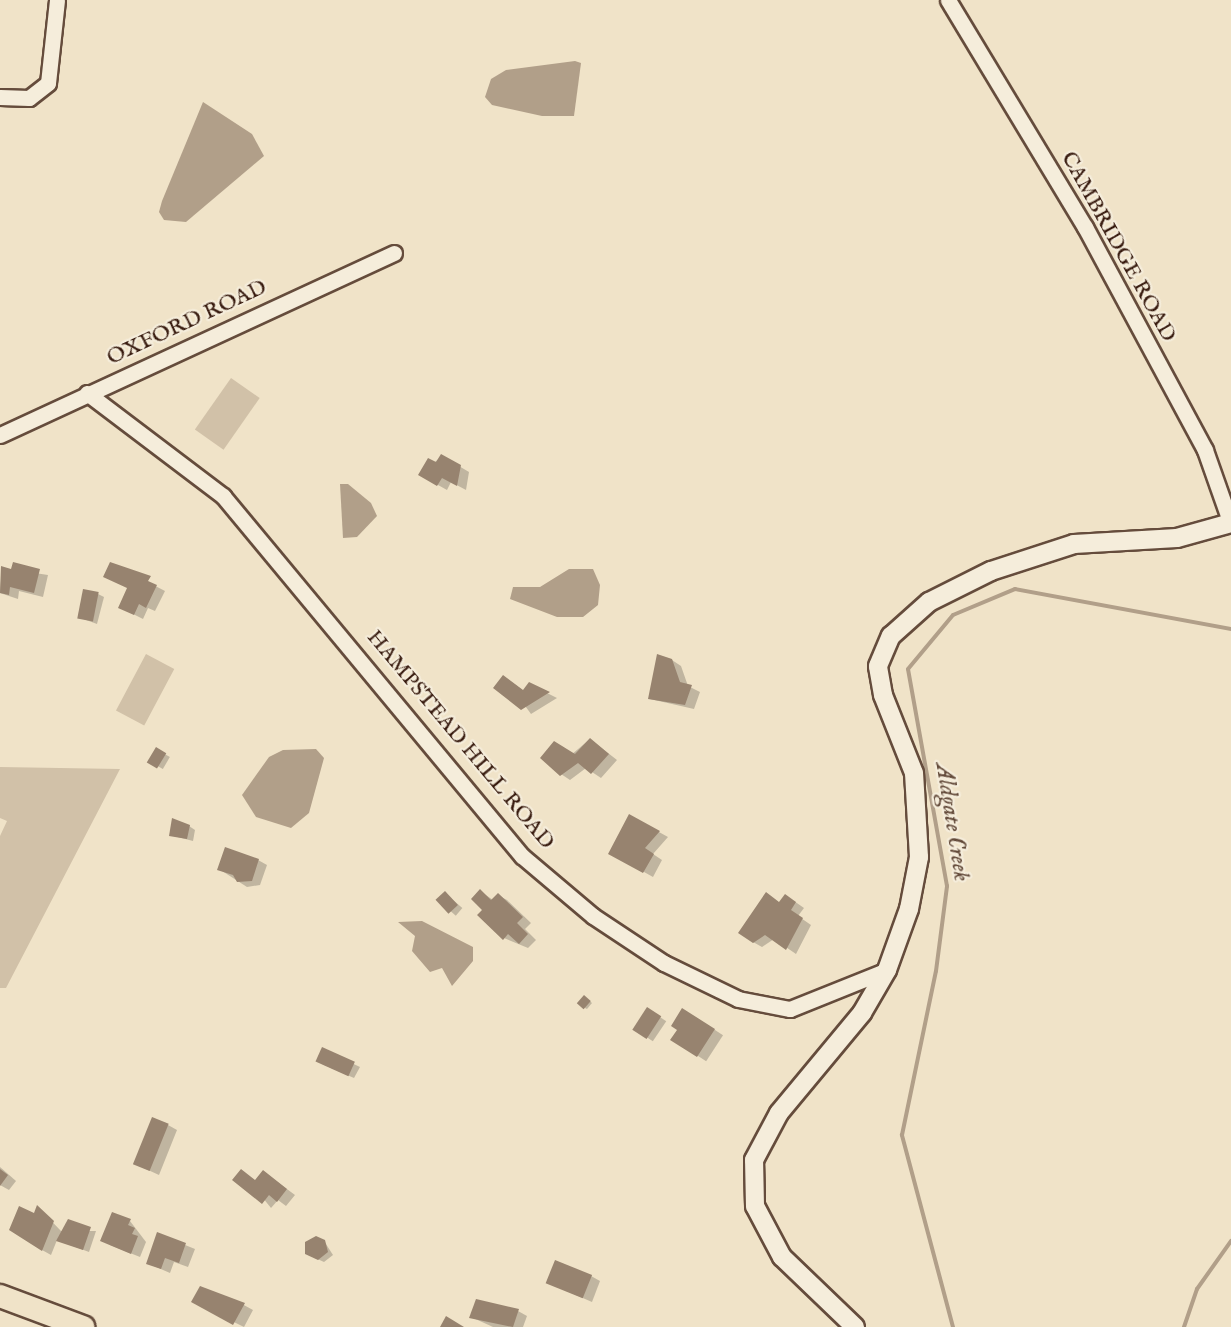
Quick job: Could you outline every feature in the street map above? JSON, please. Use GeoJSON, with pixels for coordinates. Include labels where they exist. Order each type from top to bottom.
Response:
{"type":"FeatureCollection","features":[{"type":"Feature","properties":{"kind":"main road"},"geometry":{"type":"LineString","coordinates":[[0,1296],[83,1327]]}},
{"type":"Feature","properties":{"kind":"street"},"geometry":{"type":"LineString","coordinates":[[0,97],[29,98],[48,82],[57,0]]}},
{"type":"Feature","properties":{"kind":"street","name":"CAMBRIDGE ROAD"},"geometry":{"type":"LineString","coordinates":[[948,0],[1085,227],[1205,450],[1231,524]]}},
{"type":"Feature","properties":{"kind":"street","name":"OXFORD ROAD"},"geometry":{"type":"LineString","coordinates":[[0,435],[394,253]]}},
{"type":"Feature","properties":{"kind":"street","name":"HAMPSTEAD HILL ROAD"},"geometry":{"type":"LineString","coordinates":[[87,393],[223,496],[522,856],[593,916],[664,963],[727,994],[790,1009],[887,970]]}},
{"type":"Feature","properties":{"kind":"street"},"geometry":{"type":"LineString","coordinates":[[855,1327],[782,1257],[755,1206],[754,1160],[779,1113],[834,1052],[887,970],[909,909],[919,857],[914,773],[883,695],[878,666],[891,636],[929,602],[991,571],[1074,544],[1177,538],[1231,524]]}},
{"type":"Feature","properties":{"kind":"shaded area"},"geometry":{"type":"Polygon","coordinates":[[[575,61],[581,63],[574,116],[542,116],[492,105],[485,97],[491,79],[506,70],[575,61]]]}},
{"type":"Feature","properties":{"kind":"shaded area"},"geometry":{"type":"Polygon","coordinates":[[[203,102],[252,134],[264,156],[186,222],[164,220],[159,212],[162,201],[203,102]]]}},
{"type":"Feature","properties":{"kind":"shaded area"},"geometry":{"type":"Polygon","coordinates":[[[231,378],[260,398],[224,450],[195,430],[231,378]]]}},
{"type":"Feature","properties":{"kind":"shaded area"},"geometry":{"type":"Polygon","coordinates":[[[340,484],[348,484],[371,503],[377,516],[357,537],[343,538],[340,484]]]}},
{"type":"Feature","properties":{"kind":"shaded area"},"geometry":{"type":"Polygon","coordinates":[[[569,569],[593,569],[600,585],[598,605],[583,617],[557,617],[510,599],[513,587],[540,587],[569,569]]]}},
{"type":"Feature","properties":{"kind":"shaded area"},"geometry":{"type":"Polygon","coordinates":[[[146,654],[174,669],[144,726],[116,711],[146,654]]]}},
{"type":"Feature","properties":{"kind":"shaded area"},"geometry":{"type":"Polygon","coordinates":[[[316,749],[324,758],[309,813],[291,828],[256,817],[242,795],[269,757],[283,750],[316,749]]]}},
{"type":"Feature","properties":{"kind":"shaded area"},"geometry":{"type":"Polygon","coordinates":[[[0,767],[120,769],[6,988],[0,988],[0,836],[7,821],[0,818],[0,767]]]}},
{"type":"Feature","properties":{"kind":"shaded area"},"geometry":{"type":"Polygon","coordinates":[[[422,921],[473,947],[473,961],[452,986],[442,968],[430,972],[412,951],[415,936],[398,922],[422,921]]]}},
{"type":"Feature","properties":{"kind":"building"},"geometry":{"type":"Polygon","coordinates":[[[441,454],[461,465],[457,486],[442,478],[437,486],[418,475],[428,458],[436,462],[441,454]]]}},
{"type":"Feature","properties":{"kind":"building"},"geometry":{"type":"Polygon","coordinates":[[[13,562],[40,569],[34,593],[10,587],[9,595],[0,593],[1,566],[11,569],[13,562]]]}},
{"type":"Feature","properties":{"kind":"building"},"geometry":{"type":"Polygon","coordinates":[[[110,562],[151,576],[148,581],[157,585],[146,608],[139,604],[134,615],[118,608],[127,588],[103,577],[110,562]]]}},
{"type":"Feature","properties":{"kind":"building"},"geometry":{"type":"Polygon","coordinates":[[[83,589],[99,592],[93,622],[77,618],[83,589]]]}},
{"type":"Feature","properties":{"kind":"building"},"geometry":{"type":"Polygon","coordinates":[[[657,654],[672,659],[680,682],[692,685],[685,705],[648,699],[657,654]]]}},
{"type":"Feature","properties":{"kind":"building"},"geometry":{"type":"Polygon","coordinates":[[[503,675],[523,690],[529,682],[550,692],[521,710],[493,688],[503,675]]]}},
{"type":"Feature","properties":{"kind":"building"},"geometry":{"type":"Polygon","coordinates":[[[590,738],[609,754],[591,774],[578,763],[560,776],[540,758],[554,741],[575,754],[590,738]]]}},
{"type":"Feature","properties":{"kind":"building"},"geometry":{"type":"Polygon","coordinates":[[[156,747],[166,753],[157,769],[147,762],[156,747]]]}},
{"type":"Feature","properties":{"kind":"building"},"geometry":{"type":"Polygon","coordinates":[[[629,814],[660,831],[645,848],[654,854],[643,873],[608,854],[629,814]]]}},
{"type":"Feature","properties":{"kind":"building"},"geometry":{"type":"Polygon","coordinates":[[[172,818],[190,825],[187,839],[169,836],[172,818]]]}},
{"type":"Feature","properties":{"kind":"building"},"geometry":{"type":"Polygon","coordinates":[[[225,847],[259,859],[252,881],[237,882],[233,875],[217,870],[225,847]]]}},
{"type":"Feature","properties":{"kind":"building"},"geometry":{"type":"Polygon","coordinates":[[[480,889],[491,900],[498,893],[523,917],[517,923],[528,934],[519,944],[508,934],[503,940],[477,915],[482,910],[471,899],[480,889]]]}},
{"type":"Feature","properties":{"kind":"building"},"geometry":{"type":"Polygon","coordinates":[[[445,891],[458,905],[448,914],[435,900],[445,891]]]}},
{"type":"Feature","properties":{"kind":"building"},"geometry":{"type":"Polygon","coordinates":[[[766,892],[779,902],[785,894],[796,902],[791,910],[803,918],[786,950],[765,935],[753,943],[738,933],[766,892]]]}},
{"type":"Feature","properties":{"kind":"building"},"geometry":{"type":"Polygon","coordinates":[[[584,995],[591,1001],[584,1009],[577,1003],[584,995]]]}},
{"type":"Feature","properties":{"kind":"building"},"geometry":{"type":"Polygon","coordinates":[[[647,1007],[661,1016],[647,1039],[632,1030],[647,1007]]]}},
{"type":"Feature","properties":{"kind":"building"},"geometry":{"type":"Polygon","coordinates":[[[682,1008],[715,1029],[697,1057],[670,1040],[677,1030],[671,1026],[682,1008]]]}},
{"type":"Feature","properties":{"kind":"building"},"geometry":{"type":"Polygon","coordinates":[[[322,1047],[355,1062],[348,1076],[315,1062],[322,1047]]]}},
{"type":"Feature","properties":{"kind":"building"},"geometry":{"type":"Polygon","coordinates":[[[152,1117],[169,1124],[150,1171],[133,1164],[152,1117]]]}},
{"type":"Feature","properties":{"kind":"building"},"geometry":{"type":"Polygon","coordinates":[[[0,1169],[8,1175],[0,1186],[0,1169]]]}},
{"type":"Feature","properties":{"kind":"building"},"geometry":{"type":"Polygon","coordinates":[[[241,1169],[255,1180],[263,1170],[287,1189],[277,1202],[269,1195],[262,1204],[232,1180],[241,1169]]]}},
{"type":"Feature","properties":{"kind":"building"},"geometry":{"type":"Polygon","coordinates":[[[37,1205],[54,1221],[42,1251],[9,1230],[19,1206],[34,1213],[37,1205]]]}},
{"type":"Feature","properties":{"kind":"building"},"geometry":{"type":"Polygon","coordinates":[[[112,1212],[131,1219],[128,1225],[135,1228],[132,1234],[138,1236],[131,1254],[100,1241],[112,1212]]]}},
{"type":"Feature","properties":{"kind":"building"},"geometry":{"type":"Polygon","coordinates":[[[68,1219],[91,1227],[83,1250],[56,1241],[68,1219]]]}},
{"type":"Feature","properties":{"kind":"building"},"geometry":{"type":"Polygon","coordinates":[[[157,1232],[186,1243],[179,1263],[165,1258],[161,1269],[146,1264],[157,1232]]]}},
{"type":"Feature","properties":{"kind":"building"},"geometry":{"type":"Polygon","coordinates":[[[316,1236],[325,1240],[328,1252],[318,1260],[305,1254],[305,1242],[316,1236]]]}},
{"type":"Feature","properties":{"kind":"building"},"geometry":{"type":"Polygon","coordinates":[[[555,1260],[592,1275],[583,1298],[546,1283],[555,1260]]]}},
{"type":"Feature","properties":{"kind":"building"},"geometry":{"type":"Polygon","coordinates":[[[200,1286],[245,1303],[233,1325],[191,1302],[200,1286]]]}},
{"type":"Feature","properties":{"kind":"building"},"geometry":{"type":"Polygon","coordinates":[[[476,1299],[519,1309],[513,1327],[469,1318],[476,1299]]]}},
{"type":"Feature","properties":{"kind":"building"},"geometry":{"type":"Polygon","coordinates":[[[446,1316],[464,1327],[440,1327],[446,1316]]]}},
{"type":"Feature","properties":{"kind":"waterway","name":"Aldgate Creek"},"geometry":{"type":"LineString","coordinates":[[953,1327],[902,1135],[936,971],[947,886],[908,669],[953,615],[1015,589],[1231,629]]}},
{"type":"Feature","properties":{"kind":"waterway","name":"Aldgate Creek"},"geometry":{"type":"LineString","coordinates":[[1184,1327],[1197,1289],[1231,1241]]}}]}
